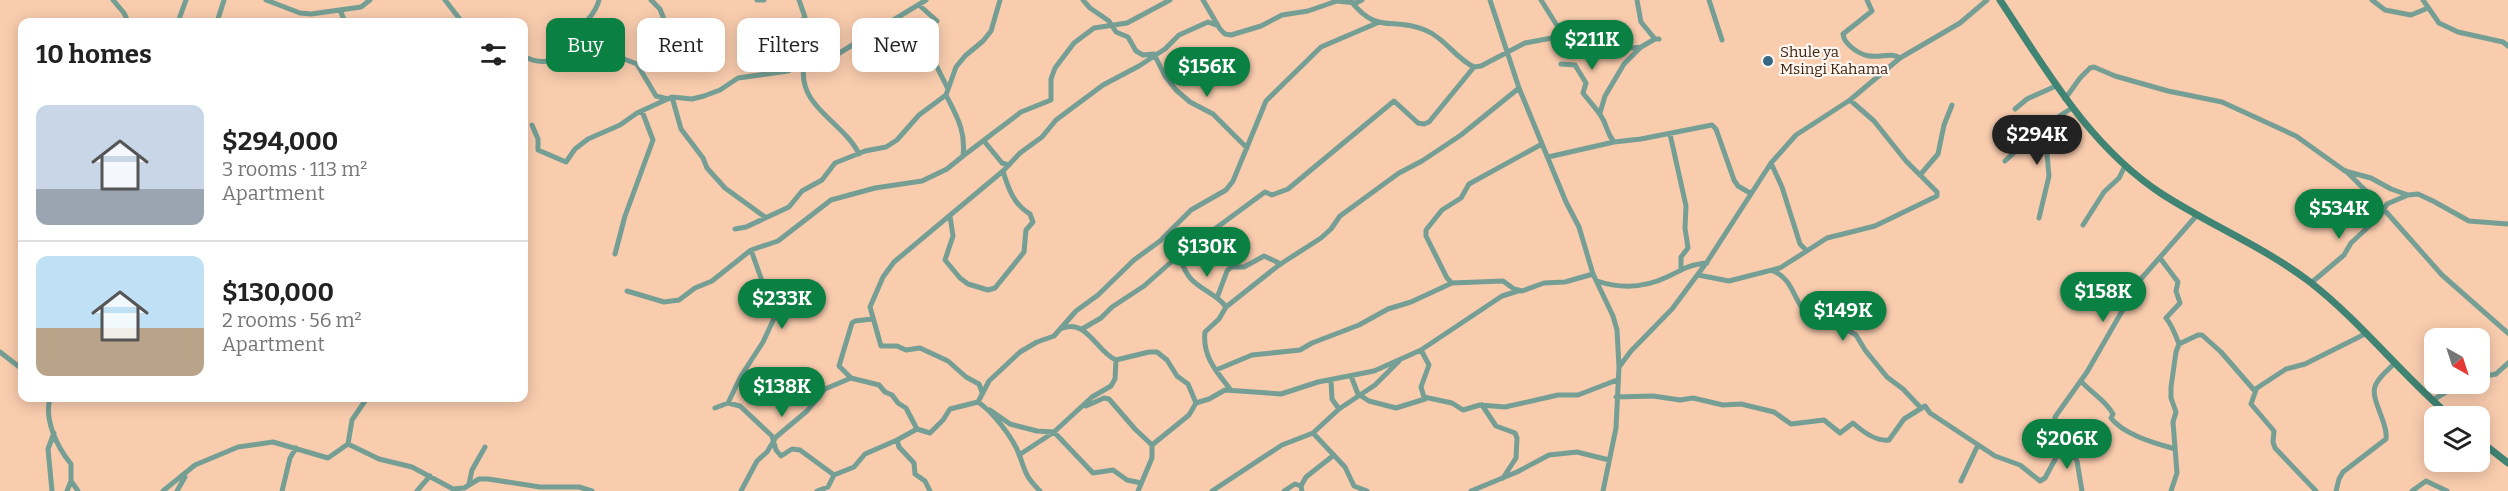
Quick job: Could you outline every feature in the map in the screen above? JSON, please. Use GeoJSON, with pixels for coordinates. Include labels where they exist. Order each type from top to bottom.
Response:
{"type":"FeatureCollection","features":[{"type":"Feature","properties":{"kind":"main road"},"geometry":{"type":"LineString","coordinates":[[2000,0],[2065,99],[2102,144],[2125,166],[2161,193],[2263,249],[2311,283],[2439,406]]}},
{"type":"Feature","properties":{"kind":"main road"},"geometry":{"type":"LineString","coordinates":[[2490,449],[2508,463]]}},
{"type":"Feature","properties":{"kind":"street"},"geometry":{"type":"LineString","coordinates":[[113,0],[126,18]]}},
{"type":"Feature","properties":{"kind":"street"},"geometry":{"type":"LineString","coordinates":[[179,18],[186,0]]}},
{"type":"Feature","properties":{"kind":"street"},"geometry":{"type":"LineString","coordinates":[[218,18],[224,0]]}},
{"type":"Feature","properties":{"kind":"street"},"geometry":{"type":"LineString","coordinates":[[266,0],[304,14],[361,7],[370,0]]}},
{"type":"Feature","properties":{"kind":"street"},"geometry":{"type":"LineString","coordinates":[[445,0],[459,18]]}},
{"type":"Feature","properties":{"kind":"street"},"geometry":{"type":"LineString","coordinates":[[591,18],[599,0]]}},
{"type":"Feature","properties":{"kind":"street"},"geometry":{"type":"LineString","coordinates":[[651,0],[660,9],[664,18]]}},
{"type":"Feature","properties":{"kind":"street"},"geometry":{"type":"LineString","coordinates":[[758,0],[764,0]]}},
{"type":"Feature","properties":{"kind":"street"},"geometry":{"type":"LineString","coordinates":[[799,0],[804,18]]}},
{"type":"Feature","properties":{"kind":"street"},"geometry":{"type":"LineString","coordinates":[[896,18],[926,0]]}},
{"type":"Feature","properties":{"kind":"street"},"geometry":{"type":"LineString","coordinates":[[735,229],[789,207],[802,191],[822,180],[835,163],[886,147],[897,140],[919,115],[947,92],[956,67],[990,31],[1000,0]]}},
{"type":"Feature","properties":{"kind":"street"},"geometry":{"type":"LineString","coordinates":[[1083,0],[1090,8],[1106,18],[1116,32],[1129,38],[1136,51],[1143,55],[1154,54]]}},
{"type":"Feature","properties":{"kind":"street"},"geometry":{"type":"LineString","coordinates":[[627,291],[664,302],[679,300],[695,288],[712,281],[751,250],[778,241],[831,200],[870,189],[922,181],[947,169],[1023,111],[1051,100],[1052,79],[1060,59],[1074,43],[1087,33],[1094,28],[1127,23],[1170,0]]}},
{"type":"Feature","properties":{"kind":"street"},"geometry":{"type":"LineString","coordinates":[[1203,0],[1216,24],[1225,34],[1231,35],[1261,26],[1282,15],[1308,11],[1337,1],[1362,0]]}},
{"type":"Feature","properties":{"kind":"street"},"geometry":{"type":"LineString","coordinates":[[1490,0],[1519,88],[1566,202],[1579,227],[1593,274],[1615,322],[1618,367],[1616,428],[1603,491]]}},
{"type":"Feature","properties":{"kind":"street"},"geometry":{"type":"LineString","coordinates":[[1541,0],[1556,24],[1580,42],[1599,40],[1614,46],[1641,47]]}},
{"type":"Feature","properties":{"kind":"street"},"geometry":{"type":"LineString","coordinates":[[1600,113],[1605,96],[1624,64],[1641,47],[1657,39],[1641,22],[1636,0]]}},
{"type":"Feature","properties":{"kind":"street"},"geometry":{"type":"LineString","coordinates":[[1709,0],[1722,40]]}},
{"type":"Feature","properties":{"kind":"street"},"geometry":{"type":"LineString","coordinates":[[1867,0],[1872,11],[1843,34],[1844,40],[1855,50],[1871,57],[1895,55],[1900,58]]}},
{"type":"Feature","properties":{"kind":"street"},"geometry":{"type":"LineString","coordinates":[[1618,367],[1672,309],[1707,262],[1771,163],[1796,135],[1850,100],[1900,58],[1960,23],[1987,0]]}},
{"type":"Feature","properties":{"kind":"street"},"geometry":{"type":"LineString","coordinates":[[2372,0],[2385,10],[2411,15],[2428,8]]}},
{"type":"Feature","properties":{"kind":"street"},"geometry":{"type":"LineString","coordinates":[[2423,0],[2439,23],[2458,32],[2503,42],[2508,46]]}},
{"type":"Feature","properties":{"kind":"street"},"geometry":{"type":"LineString","coordinates":[[1351,1],[1362,14],[1377,23],[1424,29],[1439,38],[1474,67]]}},
{"type":"Feature","properties":{"kind":"street"},"geometry":{"type":"LineString","coordinates":[[919,5],[934,18]]}},
{"type":"Feature","properties":{"kind":"street"},"geometry":{"type":"LineString","coordinates":[[340,10],[343,18]]}},
{"type":"Feature","properties":{"kind":"street"},"geometry":{"type":"LineString","coordinates":[[982,392],[979,384],[948,361],[920,348],[906,350],[897,346],[883,347],[872,319],[871,302],[890,267],[1003,171],[1022,151],[1042,137],[1056,120],[1103,84],[1135,69],[1154,54],[1165,49],[1182,34],[1208,22],[1216,24]]}},
{"type":"Feature","properties":{"kind":"street"},"geometry":{"type":"LineString","coordinates":[[978,402],[989,381],[1022,351],[1040,341],[1052,338],[1076,311],[1098,295],[1134,260],[1160,241],[1191,210],[1226,190],[1233,181],[1264,104],[1316,50],[1377,23]]}},
{"type":"Feature","properties":{"kind":"street"},"geometry":{"type":"LineString","coordinates":[[1083,329],[1089,327],[1112,307],[1144,286],[1178,256],[1265,192],[1271,195],[1288,189],[1394,101],[1418,123],[1426,123],[1474,67],[1481,66],[1524,43],[1568,35]]}},
{"type":"Feature","properties":{"kind":"street"},"geometry":{"type":"LineString","coordinates":[[1154,54],[1165,76],[1176,90],[1190,102],[1213,114],[1247,148]]}},
{"type":"Feature","properties":{"kind":"street"},"geometry":{"type":"LineString","coordinates":[[528,58],[536,62],[546,60]]}},
{"type":"Feature","properties":{"kind":"street"},"geometry":{"type":"LineString","coordinates":[[625,59],[637,64],[656,96],[670,98],[698,98],[713,93],[738,78],[779,72]]}},
{"type":"Feature","properties":{"kind":"street"},"geometry":{"type":"LineString","coordinates":[[1561,64],[1575,65],[1586,83],[1582,93],[1600,113],[1605,131],[1614,142]]}},
{"type":"Feature","properties":{"kind":"street"},"geometry":{"type":"LineString","coordinates":[[2065,99],[2080,78],[2094,67],[2115,76],[2168,91],[2222,102],[2296,136],[2345,171],[2384,210],[2442,275],[2508,333]]}},
{"type":"Feature","properties":{"kind":"street"},"geometry":{"type":"LineString","coordinates":[[803,72],[807,94],[823,114],[839,126],[859,154]]}},
{"type":"Feature","properties":{"kind":"street"},"geometry":{"type":"LineString","coordinates":[[939,72],[963,128],[963,156]]}},
{"type":"Feature","properties":{"kind":"street"},"geometry":{"type":"LineString","coordinates":[[2015,109],[2027,99],[2056,86]]}},
{"type":"Feature","properties":{"kind":"street"},"geometry":{"type":"LineString","coordinates":[[1230,389],[1206,353],[1204,334],[1219,319],[1226,307],[1281,264],[1321,238],[1340,216],[1399,173],[1461,135],[1519,88]]}},
{"type":"Feature","properties":{"kind":"street"},"geometry":{"type":"LineString","coordinates":[[532,125],[538,139],[537,150],[566,162],[575,149],[588,139],[670,98]]}},
{"type":"Feature","properties":{"kind":"street"},"geometry":{"type":"LineString","coordinates":[[670,98],[683,133],[703,158],[707,168],[725,188],[765,217]]}},
{"type":"Feature","properties":{"kind":"street"},"geometry":{"type":"LineString","coordinates":[[1698,275],[1729,281],[1784,266],[1829,237],[1875,226],[1936,197],[1937,192],[1906,162],[1874,121],[1850,100]]}},
{"type":"Feature","properties":{"kind":"street"},"geometry":{"type":"LineString","coordinates":[[1920,175],[1938,154],[1944,125],[1952,105]]}},
{"type":"Feature","properties":{"kind":"street"},"geometry":{"type":"LineString","coordinates":[[2005,161],[2021,149],[2031,136],[2072,108]]}},
{"type":"Feature","properties":{"kind":"street"},"geometry":{"type":"LineString","coordinates":[[615,254],[625,216],[653,140],[642,111]]}},
{"type":"Feature","properties":{"kind":"street"},"geometry":{"type":"LineString","coordinates":[[2038,218],[2049,176],[2046,142],[2053,120]]}},
{"type":"Feature","properties":{"kind":"street"},"geometry":{"type":"LineString","coordinates":[[1548,157],[1614,142],[1714,126],[1734,180],[1738,186],[1750,193]]}},
{"type":"Feature","properties":{"kind":"street"},"geometry":{"type":"LineString","coordinates":[[1670,134],[1686,206],[1685,228],[1688,248],[1681,257],[1681,268]]}},
{"type":"Feature","properties":{"kind":"street"},"geometry":{"type":"LineString","coordinates":[[984,141],[1002,163],[1009,165]]}},
{"type":"Feature","properties":{"kind":"street"},"geometry":{"type":"LineString","coordinates":[[1452,283],[1447,278],[1426,236],[1426,230],[1444,207],[1461,198],[1469,184],[1542,144]]}},
{"type":"Feature","properties":{"kind":"street"},"geometry":{"type":"LineString","coordinates":[[1771,163],[1782,187],[1800,244],[1806,250]]}},
{"type":"Feature","properties":{"kind":"street"},"geometry":{"type":"LineString","coordinates":[[2083,225],[2104,192],[2119,178],[2125,166]]}},
{"type":"Feature","properties":{"kind":"street"},"geometry":{"type":"LineString","coordinates":[[950,216],[953,236],[945,260],[968,284],[988,290],[999,286],[1024,252],[1026,230],[1033,222],[1030,214],[1021,209],[1009,190],[1003,171]]}},
{"type":"Feature","properties":{"kind":"street"},"geometry":{"type":"LineString","coordinates":[[2345,171],[2371,178],[2408,195],[2418,195],[2433,201],[2469,221],[2508,224]]}},
{"type":"Feature","properties":{"kind":"street"},"geometry":{"type":"LineString","coordinates":[[2311,283],[2344,255],[2351,243],[2384,210],[2387,204],[2408,195]]}},
{"type":"Feature","properties":{"kind":"street"},"geometry":{"type":"LineString","coordinates":[[2082,491],[2077,461],[2055,425],[2055,417],[2081,381],[2140,280],[2198,215]]}},
{"type":"Feature","properties":{"kind":"street"},"geometry":{"type":"LineString","coordinates":[[728,403],[741,376],[763,342],[778,310],[774,305],[777,298],[762,281],[751,250]]}},
{"type":"Feature","properties":{"kind":"street"},"geometry":{"type":"LineString","coordinates":[[1178,256],[1185,273],[1226,307]]}},
{"type":"Feature","properties":{"kind":"street"},"geometry":{"type":"LineString","coordinates":[[1217,298],[1230,267],[1244,267],[1264,256],[1281,264]]}},
{"type":"Feature","properties":{"kind":"street"},"geometry":{"type":"LineString","coordinates":[[2160,258],[2178,282],[2176,291],[2180,303],[2166,318],[2179,344],[2171,387],[2171,398],[2176,412],[2173,422],[2176,476],[2171,491]]}},
{"type":"Feature","properties":{"kind":"street"},"geometry":{"type":"LineString","coordinates":[[1597,281],[1626,287],[1664,278],[1681,268],[1707,262]]}},
{"type":"Feature","properties":{"kind":"street"},"geometry":{"type":"LineString","coordinates":[[1771,270],[1782,274],[1788,281],[1803,309],[1829,319],[1856,335],[1887,377],[1903,388],[1920,407]]}},
{"type":"Feature","properties":{"kind":"street"},"geometry":{"type":"LineString","coordinates":[[1152,445],[1189,415],[1196,404],[1222,391],[1230,389],[1281,394],[1318,382],[1374,371],[1421,350],[1502,296],[1593,274]]}},
{"type":"Feature","properties":{"kind":"street"},"geometry":{"type":"LineString","coordinates":[[1216,370],[1252,355],[1300,350],[1452,283],[1503,281],[1518,291]]}},
{"type":"Feature","properties":{"kind":"street"},"geometry":{"type":"LineString","coordinates":[[872,319],[854,322],[846,337],[839,363],[841,369],[851,378],[879,385],[885,392],[892,395],[898,404],[906,408],[917,429],[930,433],[950,409],[978,402],[1010,424],[1037,431],[1054,432],[1091,472],[1113,470],[1127,480],[1141,483]]}},
{"type":"Feature","properties":{"kind":"street"},"geometry":{"type":"LineString","coordinates":[[1062,328],[1075,325],[1083,329],[1110,357],[1116,360],[1157,352],[1190,386],[1196,404]]}},
{"type":"Feature","properties":{"kind":"street"},"geometry":{"type":"LineString","coordinates":[[2316,491],[2275,448],[2274,431],[2251,404],[2256,390],[2286,369],[2305,364],[2365,334]]}},
{"type":"Feature","properties":{"kind":"street"},"geometry":{"type":"LineString","coordinates":[[2179,344],[2202,335],[2221,352],[2249,386],[2256,390]]}},
{"type":"Feature","properties":{"kind":"street"},"geometry":{"type":"LineString","coordinates":[[1421,350],[1429,363],[1421,387],[1425,399]]}},
{"type":"Feature","properties":{"kind":"street"},"geometry":{"type":"LineString","coordinates":[[0,352],[18,366]]}},
{"type":"Feature","properties":{"kind":"street"},"geometry":{"type":"LineString","coordinates":[[1212,491],[1282,445],[1313,433],[1358,394],[1375,385],[1402,358]]}},
{"type":"Feature","properties":{"kind":"street"},"geometry":{"type":"LineString","coordinates":[[1019,455],[1054,432],[1079,408],[1113,384],[1116,360]]}},
{"type":"Feature","properties":{"kind":"street"},"geometry":{"type":"LineString","coordinates":[[2336,491],[2343,472],[2386,439],[2386,432],[2373,397],[2373,389],[2381,375],[2395,363]]}},
{"type":"Feature","properties":{"kind":"street"},"geometry":{"type":"LineString","coordinates":[[2490,375],[2496,374],[2508,363]]}},
{"type":"Feature","properties":{"kind":"street"},"geometry":{"type":"LineString","coordinates":[[1351,376],[1358,394],[1369,401],[1392,408],[1414,404],[1425,399],[1452,403],[1463,410],[1482,405],[1503,407],[1554,395],[1578,395],[1617,380]]}},
{"type":"Feature","properties":{"kind":"street"},"geometry":{"type":"LineString","coordinates":[[741,491],[757,461],[774,441],[808,410],[825,389],[851,378]]}},
{"type":"Feature","properties":{"kind":"street"},"geometry":{"type":"LineString","coordinates":[[1331,381],[1332,399],[1339,409]]}},
{"type":"Feature","properties":{"kind":"street"},"geometry":{"type":"LineString","coordinates":[[2081,381],[2092,394],[2109,405],[2112,413],[2110,418],[2115,423],[2135,435],[2175,449]]}},
{"type":"Feature","properties":{"kind":"street"},"geometry":{"type":"LineString","coordinates":[[2433,400],[2443,394]]}},
{"type":"Feature","properties":{"kind":"street"},"geometry":{"type":"LineString","coordinates":[[1616,397],[1653,396],[1680,400],[1693,398],[1723,405],[1741,404],[1774,412],[1791,424],[1827,421],[1840,433],[1853,423],[1872,436],[1885,441],[1889,440],[1904,419],[1924,406],[1930,413],[1995,456],[2020,465],[2040,481],[2045,478],[2064,443]]}},
{"type":"Feature","properties":{"kind":"street"},"geometry":{"type":"LineString","coordinates":[[1079,408],[1100,399],[1109,399],[1152,445],[1152,458],[1138,491]]}},
{"type":"Feature","properties":{"kind":"street"},"geometry":{"type":"LineString","coordinates":[[50,402],[48,417],[63,455],[71,464],[71,481],[67,491]]}},
{"type":"Feature","properties":{"kind":"street"},"geometry":{"type":"LineString","coordinates":[[164,491],[195,465],[214,459],[238,447],[273,442],[328,458],[348,444],[352,420],[364,402]]}},
{"type":"Feature","properties":{"kind":"street"},"geometry":{"type":"LineString","coordinates":[[715,408],[728,403],[740,406],[774,441],[776,450],[781,456],[792,449],[800,450],[834,475]]}},
{"type":"Feature","properties":{"kind":"street"},"geometry":{"type":"LineString","coordinates":[[1482,405],[1496,426],[1515,434],[1518,441],[1516,458],[1502,478]]}},
{"type":"Feature","properties":{"kind":"street"},"geometry":{"type":"LineString","coordinates":[[990,410],[1019,455],[1026,477],[1040,491]]}},
{"type":"Feature","properties":{"kind":"street"},"geometry":{"type":"LineString","coordinates":[[817,491],[828,487],[834,475],[854,467],[865,454],[917,429]]}},
{"type":"Feature","properties":{"kind":"street"},"geometry":{"type":"LineString","coordinates":[[52,491],[48,449],[54,433]]}},
{"type":"Feature","properties":{"kind":"street"},"geometry":{"type":"LineString","coordinates":[[1313,433],[1348,471],[1354,486],[1367,491]]}},
{"type":"Feature","properties":{"kind":"street"},"geometry":{"type":"LineString","coordinates":[[897,440],[898,445],[914,463],[915,473],[925,481],[930,491]]}},
{"type":"Feature","properties":{"kind":"street"},"geometry":{"type":"LineString","coordinates":[[348,444],[379,459],[407,465],[448,488],[458,490],[479,479],[488,478],[540,488],[579,487],[592,491]]}},
{"type":"Feature","properties":{"kind":"street"},"geometry":{"type":"LineString","coordinates":[[1961,481],[1978,445]]}},
{"type":"Feature","properties":{"kind":"street"},"geometry":{"type":"LineString","coordinates":[[469,484],[472,470],[485,447]]}},
{"type":"Feature","properties":{"kind":"street"},"geometry":{"type":"LineString","coordinates":[[282,491],[290,458],[296,448]]}},
{"type":"Feature","properties":{"kind":"street"},"geometry":{"type":"LineString","coordinates":[[1471,491],[1549,455],[1577,452],[1609,460]]}},
{"type":"Feature","properties":{"kind":"street"},"geometry":{"type":"LineString","coordinates":[[1284,491],[1294,484],[1301,488],[1306,477],[1334,455]]}},
{"type":"Feature","properties":{"kind":"street"},"geometry":{"type":"LineString","coordinates":[[177,491],[185,475]]}},
{"type":"Feature","properties":{"kind":"street"},"geometry":{"type":"LineString","coordinates":[[417,491],[430,476]]}},
{"type":"Feature","properties":{"kind":"street"},"geometry":{"type":"LineString","coordinates":[[71,481],[78,491]]}},
{"type":"Feature","properties":{"kind":"street"},"geometry":{"type":"LineString","coordinates":[[2412,491],[2426,481],[2447,491]]}},
{"type":"Feature","properties":{"kind":"place","name":"Shule ya Msingi Kahama"},"geometry":{"type":"Point","coordinates":[1768,61]}}]}
